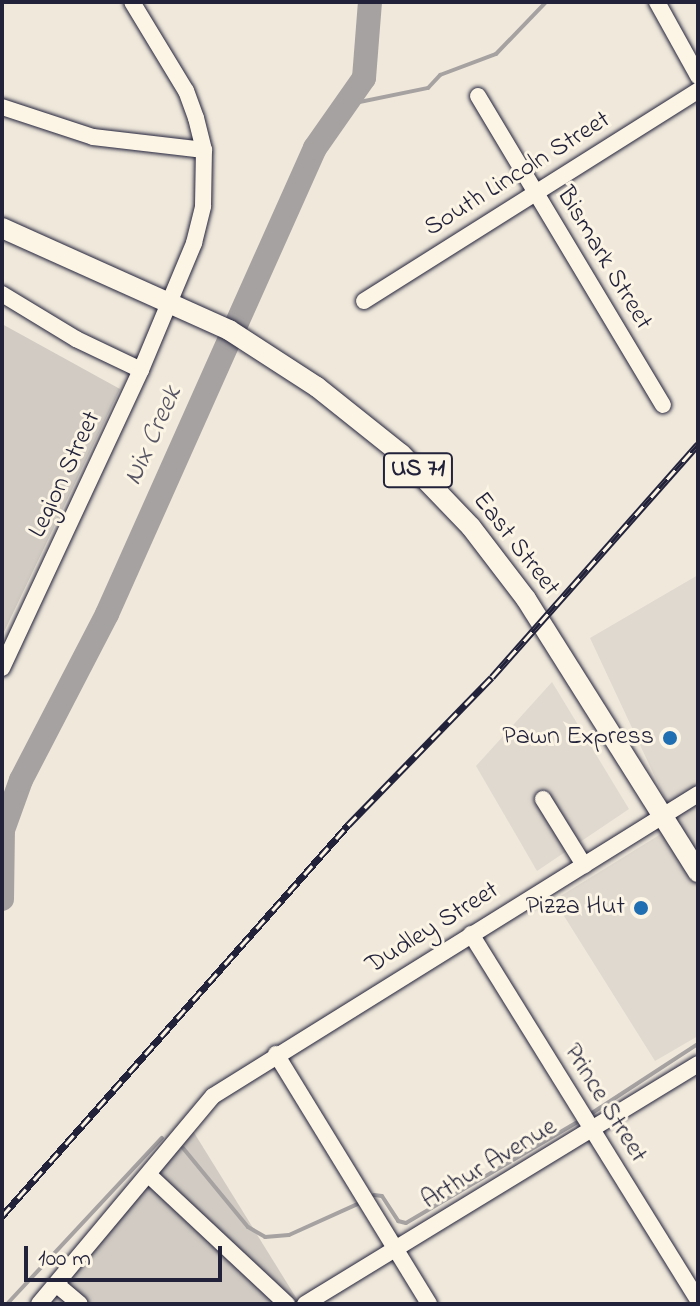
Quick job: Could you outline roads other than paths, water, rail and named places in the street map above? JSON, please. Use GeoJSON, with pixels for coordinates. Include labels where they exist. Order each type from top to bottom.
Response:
{"type":"FeatureCollection","features":[{"type":"Feature","properties":{"kind":"main road","name":"US 71"},"geometry":{"type":"LineString","coordinates":[[2,228],[177,304]]}},
{"type":"Feature","properties":{"kind":"main road","name":"East Street"},"geometry":{"type":"LineString","coordinates":[[177,304],[271,354],[354,414],[433,484],[471,527],[537,614],[698,872]]}},
{"type":"Feature","properties":{"kind":"street","name":"Legion Street"},"geometry":{"type":"LineString","coordinates":[[2,668],[141,370],[177,304],[203,206],[204,150],[186,91],[132,2]]}},
{"type":"Feature","properties":{"kind":"street"},"geometry":{"type":"LineString","coordinates":[[657,2],[698,76]]}},
{"type":"Feature","properties":{"kind":"street","name":"South Lincoln Street"},"geometry":{"type":"LineString","coordinates":[[364,301],[534,191],[698,91]]}},
{"type":"Feature","properties":{"kind":"street","name":"Bismark Street"},"geometry":{"type":"LineString","coordinates":[[478,96],[663,405]]}},
{"type":"Feature","properties":{"kind":"street"},"geometry":{"type":"LineString","coordinates":[[2,107],[93,137],[204,150]]}},
{"type":"Feature","properties":{"kind":"street"},"geometry":{"type":"LineString","coordinates":[[2,294],[76,339],[141,370]]}},
{"type":"Feature","properties":{"kind":"street","name":"Dudley Street"},"geometry":{"type":"LineString","coordinates":[[39,1304],[213,1096],[698,794]]}},
{"type":"Feature","properties":{"kind":"street"},"geometry":{"type":"LineString","coordinates":[[543,799],[584,865]]}},
{"type":"Feature","properties":{"kind":"street","name":"Prince Street"},"geometry":{"type":"LineString","coordinates":[[471,934],[698,1300]]}},
{"type":"Feature","properties":{"kind":"street"},"geometry":{"type":"LineString","coordinates":[[276,1054],[429,1304]]}},
{"type":"Feature","properties":{"kind":"street","name":"Arthur Avenue"},"geometry":{"type":"LineString","coordinates":[[305,1304],[593,1132],[698,1064]]}},
{"type":"Feature","properties":{"kind":"street"},"geometry":{"type":"LineString","coordinates":[[149,1175],[287,1304]]}},
{"type":"Feature","properties":{"kind":"street"},"geometry":{"type":"LineString","coordinates":[[56,1284],[80,1304]]}},
{"type":"Feature","properties":{"kind":"waterway","name":"Nix Creek"},"geometry":{"type":"LineString","coordinates":[[2,899],[3,830],[21,780],[107,614],[315,148],[364,78],[370,2]]}},
{"type":"Feature","properties":{"kind":"waterway"},"geometry":{"type":"LineString","coordinates":[[345,105],[428,88],[440,75],[496,54],[546,2]]}},
{"type":"Feature","properties":{"kind":"waterway"},"geometry":{"type":"LineString","coordinates":[[592,1113],[698,1044]]}},
{"type":"Feature","properties":{"kind":"waterway"},"geometry":{"type":"LineString","coordinates":[[374,1195],[382,1196],[398,1221],[406,1223],[576,1123]]}},
{"type":"Feature","properties":{"kind":"waterway"},"geometry":{"type":"LineString","coordinates":[[7,1304],[162,1138]]}},
{"type":"Feature","properties":{"kind":"waterway"},"geometry":{"type":"LineString","coordinates":[[183,1148],[248,1227],[265,1237],[289,1235],[360,1203]]}},
{"type":"Feature","properties":{"kind":"railway"},"geometry":{"type":"LineString","coordinates":[[2,1216],[348,825],[492,677],[698,444]]}},
{"type":"Feature","properties":{"kind":"place","name":"Pawn Express"},"geometry":{"type":"Point","coordinates":[670,738]}},
{"type":"Feature","properties":{"kind":"place","name":"Pizza Hut"},"geometry":{"type":"Point","coordinates":[641,908]}}]}
